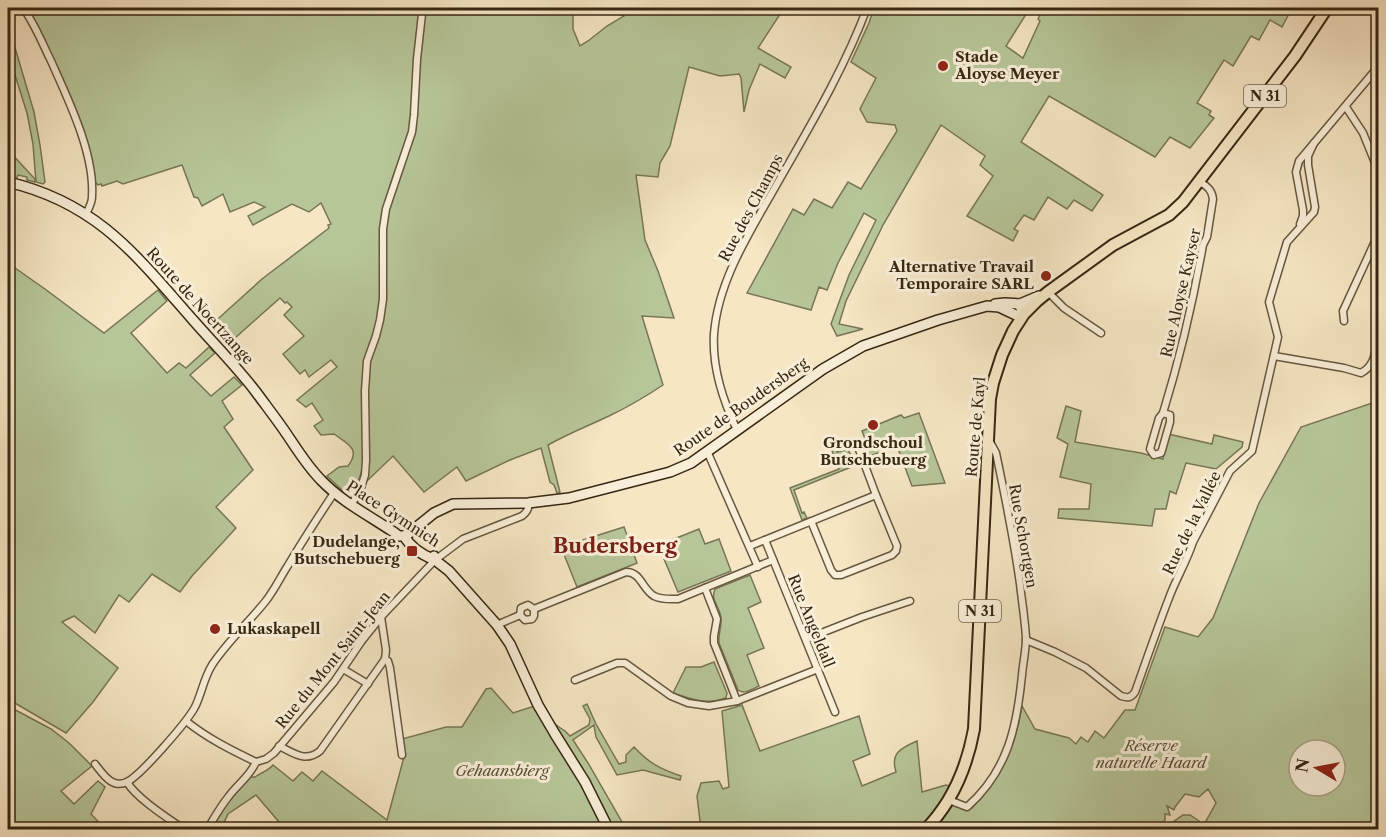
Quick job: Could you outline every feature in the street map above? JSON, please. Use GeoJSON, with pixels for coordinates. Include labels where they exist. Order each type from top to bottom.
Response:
{"type":"FeatureCollection","features":[{"type":"Feature","properties":{"kind":"main road","name":"Route de Kayl"},"geometry":{"type":"LineString","coordinates":[[925,830],[949,800],[960,781],[972,744],[990,399],[995,372],[1013,331],[1024,314],[1048,292],[1113,245],[1169,214],[1183,202],[1295,56],[1327,8]]}},
{"type":"Feature","properties":{"kind":"main road","name":"Route de Noertzange"},"geometry":{"type":"LineString","coordinates":[[8,182],[43,192],[63,201],[86,214],[122,242],[254,389],[319,479],[334,493]]}},
{"type":"Feature","properties":{"kind":"main road","name":"Route de Boudersberg"},"geometry":{"type":"LineString","coordinates":[[406,535],[434,513],[453,504],[528,503],[569,498],[670,472],[691,463],[823,369],[863,346],[938,320],[987,306],[1005,303],[1019,304],[1048,292]]}},
{"type":"Feature","properties":{"kind":"main road"},"geometry":{"type":"LineString","coordinates":[[987,306],[999,307],[1016,315],[1024,314],[1019,304]]}},
{"type":"Feature","properties":{"kind":"main road","name":"Place Gymnich"},"geometry":{"type":"LineString","coordinates":[[334,493],[399,536],[406,535],[412,547],[435,560],[449,572],[497,625],[510,644],[544,717],[585,782],[609,830]]}},
{"type":"Feature","properties":{"kind":"street"},"geometry":{"type":"LineString","coordinates":[[23,8],[65,92],[87,152],[92,193],[91,204],[86,214]]}},
{"type":"Feature","properties":{"kind":"street"},"geometry":{"type":"LineString","coordinates":[[351,505],[360,491],[365,475],[367,361],[376,336],[383,299],[383,229],[387,209],[412,132],[422,8]]}},
{"type":"Feature","properties":{"kind":"street","name":"Rue des Champs"},"geometry":{"type":"LineString","coordinates":[[737,430],[727,411],[715,361],[714,333],[720,301],[736,258],[843,65],[867,8]]}},
{"type":"Feature","properties":{"kind":"street"},"geometry":{"type":"LineString","coordinates":[[1314,143],[1308,156],[1315,207],[1314,212],[1311,213],[1304,210],[1296,172],[1299,161],[1314,143],[1346,107],[1378,67]]}},
{"type":"Feature","properties":{"kind":"street"},"geometry":{"type":"LineString","coordinates":[[1346,107],[1363,133],[1378,170]]}},
{"type":"Feature","properties":{"kind":"street"},"geometry":{"type":"LineString","coordinates":[[1297,176],[1300,172],[1309,172]]}},
{"type":"Feature","properties":{"kind":"street","name":"Rue Aloyse Kayser"},"geometry":{"type":"LineString","coordinates":[[1163,413],[1170,415],[1170,422],[1161,453],[1154,455],[1151,453],[1151,446],[1186,332],[1212,208],[1213,193],[1200,182]]}},
{"type":"Feature","properties":{"kind":"street","name":"Rue de la Vallée"},"geometry":{"type":"LineString","coordinates":[[1298,228],[1304,210]]}},
{"type":"Feature","properties":{"kind":"street","name":"Rue de la Vallée"},"geometry":{"type":"LineString","coordinates":[[1026,640],[1055,651],[1086,668],[1121,696],[1127,698],[1135,692],[1164,611],[1193,542],[1230,471],[1252,451],[1278,337],[1269,302],[1287,242],[1314,212]]}},
{"type":"Feature","properties":{"kind":"street"},"geometry":{"type":"LineString","coordinates":[[1344,321],[1343,311],[1378,235]]}},
{"type":"Feature","properties":{"kind":"street"},"geometry":{"type":"LineString","coordinates":[[1048,292],[1064,308],[1101,333]]}},
{"type":"Feature","properties":{"kind":"street"},"geometry":{"type":"LineString","coordinates":[[1274,356],[1361,373],[1372,364],[1378,336]]}},
{"type":"Feature","properties":{"kind":"street","name":"Rue Schortgen"},"geometry":{"type":"LineString","coordinates":[[949,800],[967,807],[993,778],[1002,764],[1015,725],[1026,640],[1013,534],[996,453],[988,439]]}},
{"type":"Feature","properties":{"kind":"street"},"geometry":{"type":"LineString","coordinates":[[811,521],[835,575],[841,575],[892,555],[896,551],[897,546],[858,447]]}},
{"type":"Feature","properties":{"kind":"street"},"geometry":{"type":"LineString","coordinates":[[707,451],[758,567]]}},
{"type":"Feature","properties":{"kind":"street"},"geometry":{"type":"LineString","coordinates":[[95,764],[114,783],[127,782],[137,775],[186,721],[195,706],[205,677],[214,663],[266,602],[334,493]]}},
{"type":"Feature","properties":{"kind":"street"},"geometry":{"type":"LineString","coordinates":[[750,546],[876,495]]}},
{"type":"Feature","properties":{"kind":"street","name":"Rue du Mont Saint-Jean"},"geometry":{"type":"LineString","coordinates":[[207,830],[219,808],[247,777],[256,762],[266,759],[279,746],[334,682],[381,617],[435,560],[463,540],[522,516],[529,508],[528,503]]}},
{"type":"Feature","properties":{"kind":"street","name":"Rue Angeldall"},"geometry":{"type":"LineString","coordinates":[[765,540],[835,712]]}},
{"type":"Feature","properties":{"kind":"street"},"geometry":{"type":"LineString","coordinates":[[497,625],[520,615],[521,608],[524,606],[534,609],[626,572],[633,572],[638,576],[644,588],[654,596],[666,599],[678,598],[773,560]]}},
{"type":"Feature","properties":{"kind":"street"},"geometry":{"type":"LineString","coordinates":[[705,588],[717,619],[714,643],[737,701]]}},
{"type":"Feature","properties":{"kind":"street"},"geometry":{"type":"LineString","coordinates":[[806,639],[910,601]]}},
{"type":"Feature","properties":{"kind":"street"},"geometry":{"type":"LineString","coordinates":[[279,746],[308,758],[320,751],[385,659],[381,617]]}},
{"type":"Feature","properties":{"kind":"street"},"geometry":{"type":"LineString","coordinates":[[385,659],[390,668],[402,755]]}},
{"type":"Feature","properties":{"kind":"street"},"geometry":{"type":"LineString","coordinates":[[575,680],[617,663],[625,663],[671,696],[688,704],[709,706],[737,701],[818,669]]}},
{"type":"Feature","properties":{"kind":"street"},"geometry":{"type":"LineString","coordinates":[[344,669],[368,684]]}},
{"type":"Feature","properties":{"kind":"street"},"geometry":{"type":"LineString","coordinates":[[186,721],[219,744],[256,762]]}},
{"type":"Feature","properties":{"kind":"street"},"geometry":{"type":"LineString","coordinates":[[127,782],[135,793],[185,830]]}},
{"type":"Feature","properties":{"kind":"green space"},"geometry":{"type":"Polygon","coordinates":[[[27,8],[580,8],[573,15],[573,29],[580,46],[624,16],[603,8],[784,8],[758,48],[791,67],[785,78],[760,64],[749,90],[744,112],[739,74],[720,76],[689,67],[670,146],[660,163],[658,177],[636,175],[645,240],[674,318],[642,316],[663,385],[623,409],[548,445],[560,492],[557,493],[550,482],[541,448],[466,481],[457,467],[424,492],[393,456],[367,481],[368,460],[363,462],[357,483],[351,489],[343,491],[327,476],[339,467],[348,466],[353,455],[351,447],[334,434],[321,435],[314,426],[323,420],[312,403],[306,407],[297,400],[337,367],[331,360],[309,377],[305,370],[300,374],[283,354],[304,336],[284,315],[292,307],[280,298],[226,346],[210,326],[262,279],[329,228],[328,225],[331,224],[321,203],[309,212],[292,204],[253,225],[248,216],[265,207],[254,202],[230,212],[223,194],[202,206],[198,198],[194,197],[182,165],[123,184],[117,181],[102,186],[98,185],[95,182],[89,150],[73,103],[38,26],[27,8]],[[416,127],[409,132],[390,185],[384,212],[384,239],[388,209],[416,127]]]}},
{"type":"Feature","properties":{"kind":"green space"},"geometry":{"type":"Polygon","coordinates":[[[874,8],[1030,8],[1006,46],[1023,58],[1040,21],[1038,19],[1043,8],[1292,8],[1282,27],[1270,20],[1259,40],[1251,36],[1233,66],[1224,60],[1197,103],[1211,111],[1209,115],[1214,118],[1190,148],[1170,137],[1155,157],[1049,96],[1021,142],[1103,195],[1092,211],[1074,200],[1067,209],[1048,197],[1034,220],[1024,215],[1014,229],[1018,231],[1013,241],[967,216],[993,176],[980,165],[985,156],[941,125],[883,225],[846,301],[839,324],[863,329],[837,336],[831,324],[849,275],[876,220],[864,213],[827,290],[819,287],[811,310],[747,293],[793,209],[804,215],[814,199],[832,208],[848,182],[861,189],[897,131],[895,125],[867,122],[860,109],[876,78],[851,62],[874,8]]]}},
{"type":"Feature","properties":{"kind":"green space"},"geometry":{"type":"Polygon","coordinates":[[[8,24],[34,112],[45,182],[43,184],[36,182],[33,144],[27,113],[8,53],[8,24]]]}},
{"type":"Feature","properties":{"kind":"green space"},"geometry":{"type":"Polygon","coordinates":[[[8,150],[35,179],[35,182],[18,175],[16,180],[8,179],[8,150]]]}},
{"type":"Feature","properties":{"kind":"green space"},"geometry":{"type":"Polygon","coordinates":[[[8,263],[104,333],[158,290],[167,301],[131,333],[167,373],[179,363],[186,368],[209,347],[215,353],[190,375],[211,396],[234,377],[242,385],[222,401],[233,419],[224,427],[253,470],[216,507],[236,528],[180,592],[152,574],[129,602],[119,595],[95,633],[74,616],[62,622],[118,668],[66,733],[8,699],[8,263]]]}},
{"type":"Feature","properties":{"kind":"green space","name":"Réserve naturelle Haard"},"geometry":{"type":"Polygon","coordinates":[[[1378,401],[1378,829],[1213,829],[1209,828],[1206,821],[1216,803],[1208,789],[1199,797],[1185,794],[1174,810],[1167,806],[1170,815],[1165,814],[1161,829],[701,829],[697,796],[701,783],[719,781],[723,789],[729,787],[722,711],[742,705],[760,751],[859,716],[870,754],[853,761],[862,786],[896,772],[894,760],[898,752],[917,741],[922,792],[946,785],[950,786],[944,798],[972,808],[1001,770],[1016,734],[1022,706],[1035,729],[1069,738],[1076,744],[1081,737],[1088,742],[1095,731],[1104,738],[1125,710],[1135,710],[1165,627],[1198,637],[1213,618],[1259,503],[1301,427],[1378,401]]]}},
{"type":"Feature","properties":{"kind":"green space"},"geometry":{"type":"Polygon","coordinates":[[[1066,406],[1081,411],[1075,442],[1163,459],[1168,434],[1212,444],[1214,435],[1243,442],[1242,447],[1216,469],[1186,463],[1176,494],[1170,491],[1166,509],[1155,509],[1152,526],[1058,518],[1059,509],[1089,509],[1091,484],[1060,477],[1068,444],[1057,438],[1066,406]]]}},
{"type":"Feature","properties":{"kind":"green space"},"geometry":{"type":"Polygon","coordinates":[[[919,413],[945,483],[912,486],[897,446],[867,457],[867,444],[862,431],[901,415],[904,418],[919,413]]]}},
{"type":"Feature","properties":{"kind":"green space"},"geometry":{"type":"Polygon","coordinates":[[[835,447],[837,452],[848,449],[861,463],[794,490],[802,513],[804,512],[807,518],[802,520],[790,488],[839,469],[831,448],[835,447]]]}},
{"type":"Feature","properties":{"kind":"green space"},"geometry":{"type":"Polygon","coordinates":[[[624,527],[637,563],[577,587],[561,547],[624,527]]]}},
{"type":"Feature","properties":{"kind":"green space"},"geometry":{"type":"Polygon","coordinates":[[[699,529],[705,544],[719,539],[731,571],[678,592],[664,559],[667,557],[664,543],[699,529]]]}},
{"type":"Feature","properties":{"kind":"green space"},"geometry":{"type":"Polygon","coordinates":[[[750,575],[761,602],[748,608],[764,648],[747,655],[759,686],[743,692],[738,690],[719,643],[721,618],[714,600],[714,593],[715,589],[750,575]]]}},
{"type":"Feature","properties":{"kind":"green space"},"geometry":{"type":"Polygon","coordinates":[[[714,662],[727,693],[726,698],[705,701],[673,693],[686,667],[701,667],[714,662]]]}},
{"type":"Feature","properties":{"kind":"green space","name":"Gehaansbierg"},"geometry":{"type":"Polygon","coordinates":[[[491,688],[513,713],[538,705],[544,717],[570,736],[589,725],[590,719],[583,706],[587,704],[619,764],[626,762],[626,755],[634,747],[655,765],[681,776],[680,780],[643,770],[617,775],[596,737],[594,725],[573,740],[626,829],[285,829],[256,795],[228,814],[222,827],[207,830],[247,777],[255,777],[273,765],[293,781],[302,772],[313,781],[322,771],[387,820],[404,757],[402,739],[446,727],[462,727],[486,689],[491,688]]]}},
{"type":"Feature","properties":{"kind":"green space"},"geometry":{"type":"Polygon","coordinates":[[[8,706],[51,729],[92,766],[61,791],[74,804],[98,781],[105,787],[91,814],[105,829],[8,829],[8,706]]]}},
{"type":"Feature","properties":{"kind":"green space"},"geometry":{"type":"Polygon","coordinates":[[[1183,815],[1190,815],[1199,821],[1202,829],[1164,829],[1164,825],[1172,827],[1173,822],[1183,815]]]}},
{"type":"Feature","properties":{"kind":"place","name":"Stade Aloyse Meyer"},"geometry":{"type":"Point","coordinates":[943,66]}},
{"type":"Feature","properties":{"kind":"place","name":"Alternative Travail Temporaire SARL"},"geometry":{"type":"Point","coordinates":[1046,276]}},
{"type":"Feature","properties":{"kind":"place","name":"Grondschoul Butschebuerg"},"geometry":{"type":"Point","coordinates":[873,425]}},
{"type":"Feature","properties":{"kind":"place","name":"Dudelange, Butschebuerg"},"geometry":{"type":"Point","coordinates":[412,551]}},
{"type":"Feature","properties":{"kind":"place","name":"Lukaskapell"},"geometry":{"type":"Point","coordinates":[215,629]}},
{"type":"Feature","properties":{"kind":"district","name":"Budersberg"},"geometry":{"type":"Point","coordinates":[615,546]}}]}
